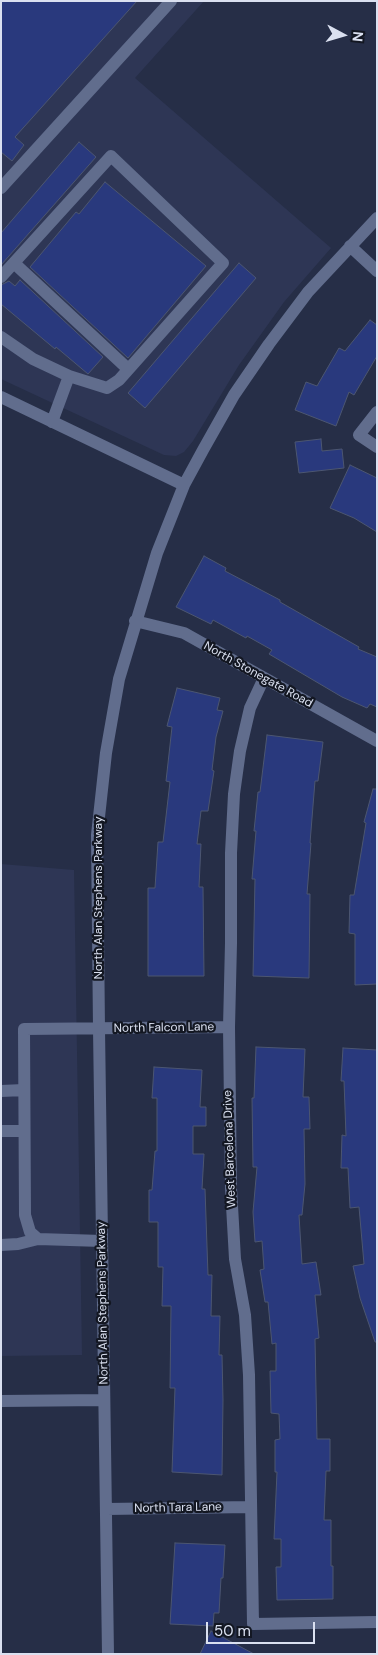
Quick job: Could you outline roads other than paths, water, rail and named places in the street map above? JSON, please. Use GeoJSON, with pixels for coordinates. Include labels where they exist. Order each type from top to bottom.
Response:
{"type":"FeatureCollection","features":[{"type":"Feature","properties":{"kind":"street"},"geometry":{"type":"LineString","coordinates":[[1,188],[171,1]]}},
{"type":"Feature","properties":{"kind":"street"},"geometry":{"type":"LineString","coordinates":[[1,277],[110,156],[223,262],[119,380],[107,388],[69,376],[33,360],[1,337]]}},
{"type":"Feature","properties":{"kind":"street","name":"North Alan Stephens Parkway"},"geometry":{"type":"LineString","coordinates":[[108,1654],[97,835],[106,753],[119,680],[157,552],[184,485],[234,395],[308,292],[377,218]]}},
{"type":"Feature","properties":{"kind":"street"},"geometry":{"type":"LineString","coordinates":[[350,246],[377,271]]}},
{"type":"Feature","properties":{"kind":"street"},"geometry":{"type":"LineString","coordinates":[[14,263],[128,369]]}},
{"type":"Feature","properties":{"kind":"street"},"geometry":{"type":"LineString","coordinates":[[52,422],[69,376]]}},
{"type":"Feature","properties":{"kind":"street"},"geometry":{"type":"LineString","coordinates":[[1,397],[184,485]]}},
{"type":"Feature","properties":{"kind":"street"},"geometry":{"type":"LineString","coordinates":[[377,412],[359,435],[377,447]]}},
{"type":"Feature","properties":{"kind":"street","name":"North Stonegate Road"},"geometry":{"type":"LineString","coordinates":[[135,621],[184,634],[377,741]]}},
{"type":"Feature","properties":{"kind":"street","name":"West Barcelona Drive"},"geometry":{"type":"LineString","coordinates":[[264,678],[250,708],[240,751],[234,794],[231,853],[229,1027],[231,1188],[235,1259],[245,1315],[249,1375],[253,1624],[377,1622]]}},
{"type":"Feature","properties":{"kind":"street","name":"North Falcon Lane"},"geometry":{"type":"LineString","coordinates":[[24,1090],[24,1029],[229,1027]]}},
{"type":"Feature","properties":{"kind":"street"},"geometry":{"type":"LineString","coordinates":[[1,1090],[24,1090],[25,1215],[30,1232],[38,1239]]}},
{"type":"Feature","properties":{"kind":"street"},"geometry":{"type":"LineString","coordinates":[[1,1131],[24,1131]]}},
{"type":"Feature","properties":{"kind":"street"},"geometry":{"type":"LineString","coordinates":[[1,1244],[18,1244],[38,1239],[102,1241]]}},
{"type":"Feature","properties":{"kind":"street"},"geometry":{"type":"LineString","coordinates":[[1,1402],[104,1400]]}},
{"type":"Feature","properties":{"kind":"street","name":"North Tara Lane"},"geometry":{"type":"LineString","coordinates":[[106,1509],[251,1507]]}}]}
